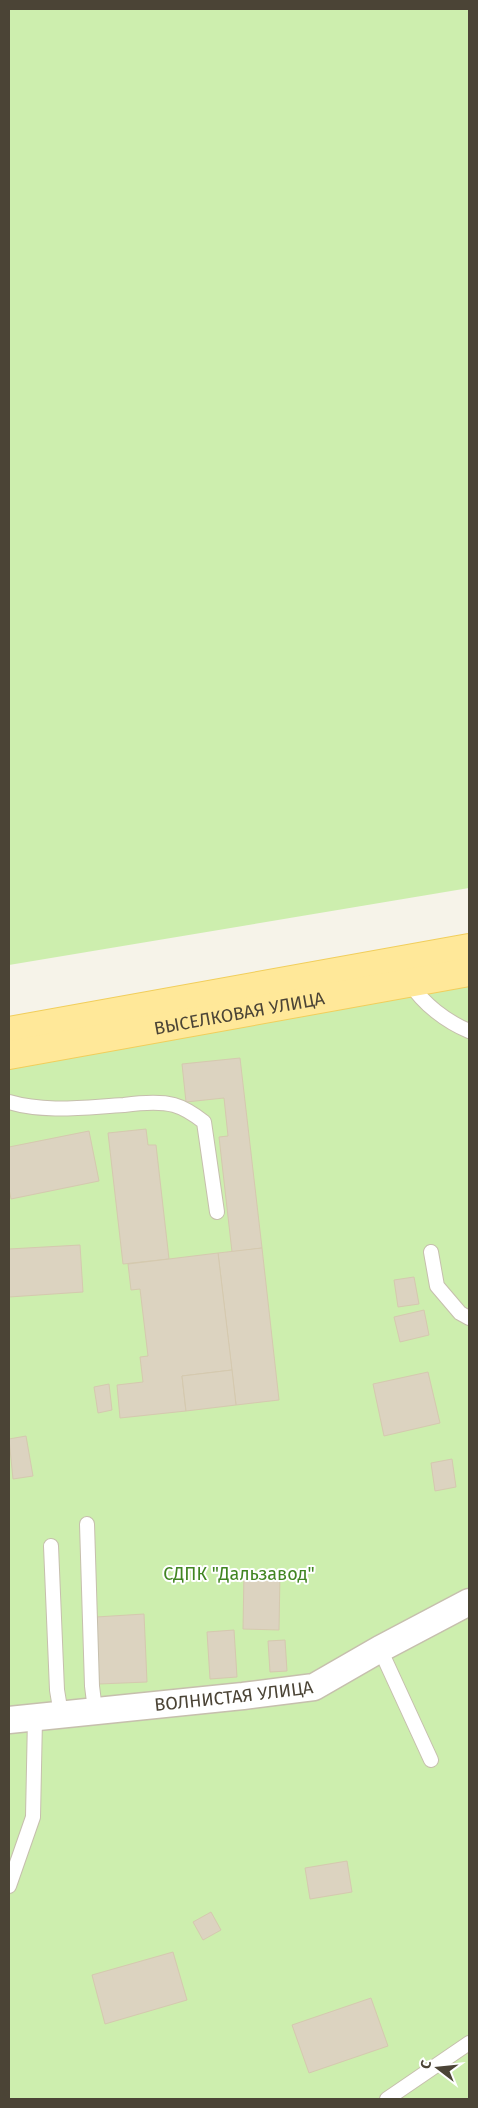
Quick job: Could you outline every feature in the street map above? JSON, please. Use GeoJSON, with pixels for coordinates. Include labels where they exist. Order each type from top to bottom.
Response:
{"type":"FeatureCollection","features":[{"type":"Feature","properties":{"kind":"main road","name":"ВЫСЕЛКОВАЯ УЛИЦА"},"geometry":{"type":"LineString","coordinates":[[9,1055],[410,983],[467,968]]}},
{"type":"Feature","properties":{"kind":"main road","name":"ВЫСЕЛКОВАЯ УЛИЦА"},"geometry":{"type":"LineString","coordinates":[[9,1031],[467,968]]}},
{"type":"Feature","properties":{"kind":"street","name":"ВОЛНИСТАЯ УЛИЦА"},"geometry":{"type":"LineString","coordinates":[[9,1720],[314,1687],[380,1648],[469,1602]]}},
{"type":"Feature","properties":{"kind":"lane"},"geometry":{"type":"LineString","coordinates":[[410,983],[429,1005],[453,1023],[469,1031]]}},
{"type":"Feature","properties":{"kind":"lane"},"geometry":{"type":"LineString","coordinates":[[9,1102],[24,1107],[68,1109],[140,1103],[173,1105],[192,1113],[204,1122],[217,1212]]}},
{"type":"Feature","properties":{"kind":"lane"},"geometry":{"type":"LineString","coordinates":[[431,1252],[438,1286],[460,1313],[469,1318]]}},
{"type":"Feature","properties":{"kind":"lane"},"geometry":{"type":"LineString","coordinates":[[87,1524],[92,1686],[95,1710]]}},
{"type":"Feature","properties":{"kind":"lane"},"geometry":{"type":"LineString","coordinates":[[51,1546],[57,1690],[62,1714]]}},
{"type":"Feature","properties":{"kind":"lane"},"geometry":{"type":"LineString","coordinates":[[380,1648],[430,1760]]}},
{"type":"Feature","properties":{"kind":"lane"},"geometry":{"type":"LineString","coordinates":[[9,1886],[33,1817],[35,1718]]}},
{"type":"Feature","properties":{"kind":"lane"},"geometry":{"type":"LineString","coordinates":[[387,2099],[469,2043]]}},
{"type":"Feature","properties":{"kind":"green space"},"geometry":{"type":"Polygon","coordinates":[[[9,9],[469,9],[469,888],[9,965],[9,9]]]}},
{"type":"Feature","properties":{"kind":"green space","name":"СДПК \"Дальзавод\""},"geometry":{"type":"Polygon","coordinates":[[[469,958],[469,2099],[9,2099],[9,1048],[469,958]]]}},
{"type":"Feature","properties":{"kind":"building"},"geometry":{"type":"Polygon","coordinates":[[[240,1058],[262,1248],[232,1252],[219,1137],[228,1136],[224,1098],[186,1102],[182,1064],[240,1058]]]}},
{"type":"Feature","properties":{"kind":"building"},"geometry":{"type":"Polygon","coordinates":[[[146,1129],[148,1145],[156,1145],[169,1259],[123,1264],[108,1133],[146,1129]]]}},
{"type":"Feature","properties":{"kind":"building"},"geometry":{"type":"Polygon","coordinates":[[[89,1131],[99,1181],[11,1199],[9,1189],[9,1147],[89,1131]]]}},
{"type":"Feature","properties":{"kind":"building"},"geometry":{"type":"Polygon","coordinates":[[[80,1245],[83,1292],[9,1297],[9,1249],[80,1245]]]}},
{"type":"Feature","properties":{"kind":"building"},"geometry":{"type":"Polygon","coordinates":[[[262,1248],[279,1400],[236,1405],[218,1253],[262,1248]]]}},
{"type":"Feature","properties":{"kind":"building"},"geometry":{"type":"Polygon","coordinates":[[[218,1253],[232,1370],[182,1376],[186,1411],[120,1418],[117,1385],[143,1382],[140,1357],[148,1356],[140,1289],[131,1290],[128,1264],[218,1253]]]}},
{"type":"Feature","properties":{"kind":"building"},"geometry":{"type":"Polygon","coordinates":[[[414,1277],[419,1304],[398,1307],[394,1280],[414,1277]]]}},
{"type":"Feature","properties":{"kind":"building"},"geometry":{"type":"Polygon","coordinates":[[[424,1310],[429,1335],[400,1342],[394,1317],[424,1310]]]}},
{"type":"Feature","properties":{"kind":"building"},"geometry":{"type":"Polygon","coordinates":[[[232,1370],[236,1405],[186,1411],[182,1376],[232,1370]]]}},
{"type":"Feature","properties":{"kind":"building"},"geometry":{"type":"Polygon","coordinates":[[[428,1372],[440,1423],[384,1436],[373,1384],[428,1372]]]}},
{"type":"Feature","properties":{"kind":"building"},"geometry":{"type":"Polygon","coordinates":[[[109,1384],[112,1410],[98,1413],[94,1387],[109,1384]]]}},
{"type":"Feature","properties":{"kind":"building"},"geometry":{"type":"Polygon","coordinates":[[[26,1436],[33,1476],[13,1479],[9,1439],[26,1436]]]}},
{"type":"Feature","properties":{"kind":"building"},"geometry":{"type":"Polygon","coordinates":[[[452,1459],[456,1487],[435,1491],[431,1463],[452,1459]]]}},
{"type":"Feature","properties":{"kind":"building"},"geometry":{"type":"Polygon","coordinates":[[[244,1572],[280,1573],[279,1630],[243,1629],[244,1572]]]}},
{"type":"Feature","properties":{"kind":"building"},"geometry":{"type":"Polygon","coordinates":[[[144,1614],[147,1682],[99,1684],[96,1617],[144,1614]]]}},
{"type":"Feature","properties":{"kind":"building"},"geometry":{"type":"Polygon","coordinates":[[[234,1630],[237,1677],[210,1679],[207,1632],[234,1630]]]}},
{"type":"Feature","properties":{"kind":"building"},"geometry":{"type":"Polygon","coordinates":[[[285,1640],[287,1671],[270,1672],[268,1641],[285,1640]]]}},
{"type":"Feature","properties":{"kind":"building"},"geometry":{"type":"Polygon","coordinates":[[[347,1861],[352,1892],[310,1899],[305,1868],[347,1861]]]}},
{"type":"Feature","properties":{"kind":"building"},"geometry":{"type":"Polygon","coordinates":[[[211,1912],[221,1930],[203,1940],[193,1922],[211,1912]]]}},
{"type":"Feature","properties":{"kind":"building"},"geometry":{"type":"Polygon","coordinates":[[[173,1952],[187,2000],[105,2024],[92,1975],[173,1952]]]}},
{"type":"Feature","properties":{"kind":"building"},"geometry":{"type":"Polygon","coordinates":[[[371,1998],[388,2046],[309,2073],[292,2025],[371,1998]]]}}]}
